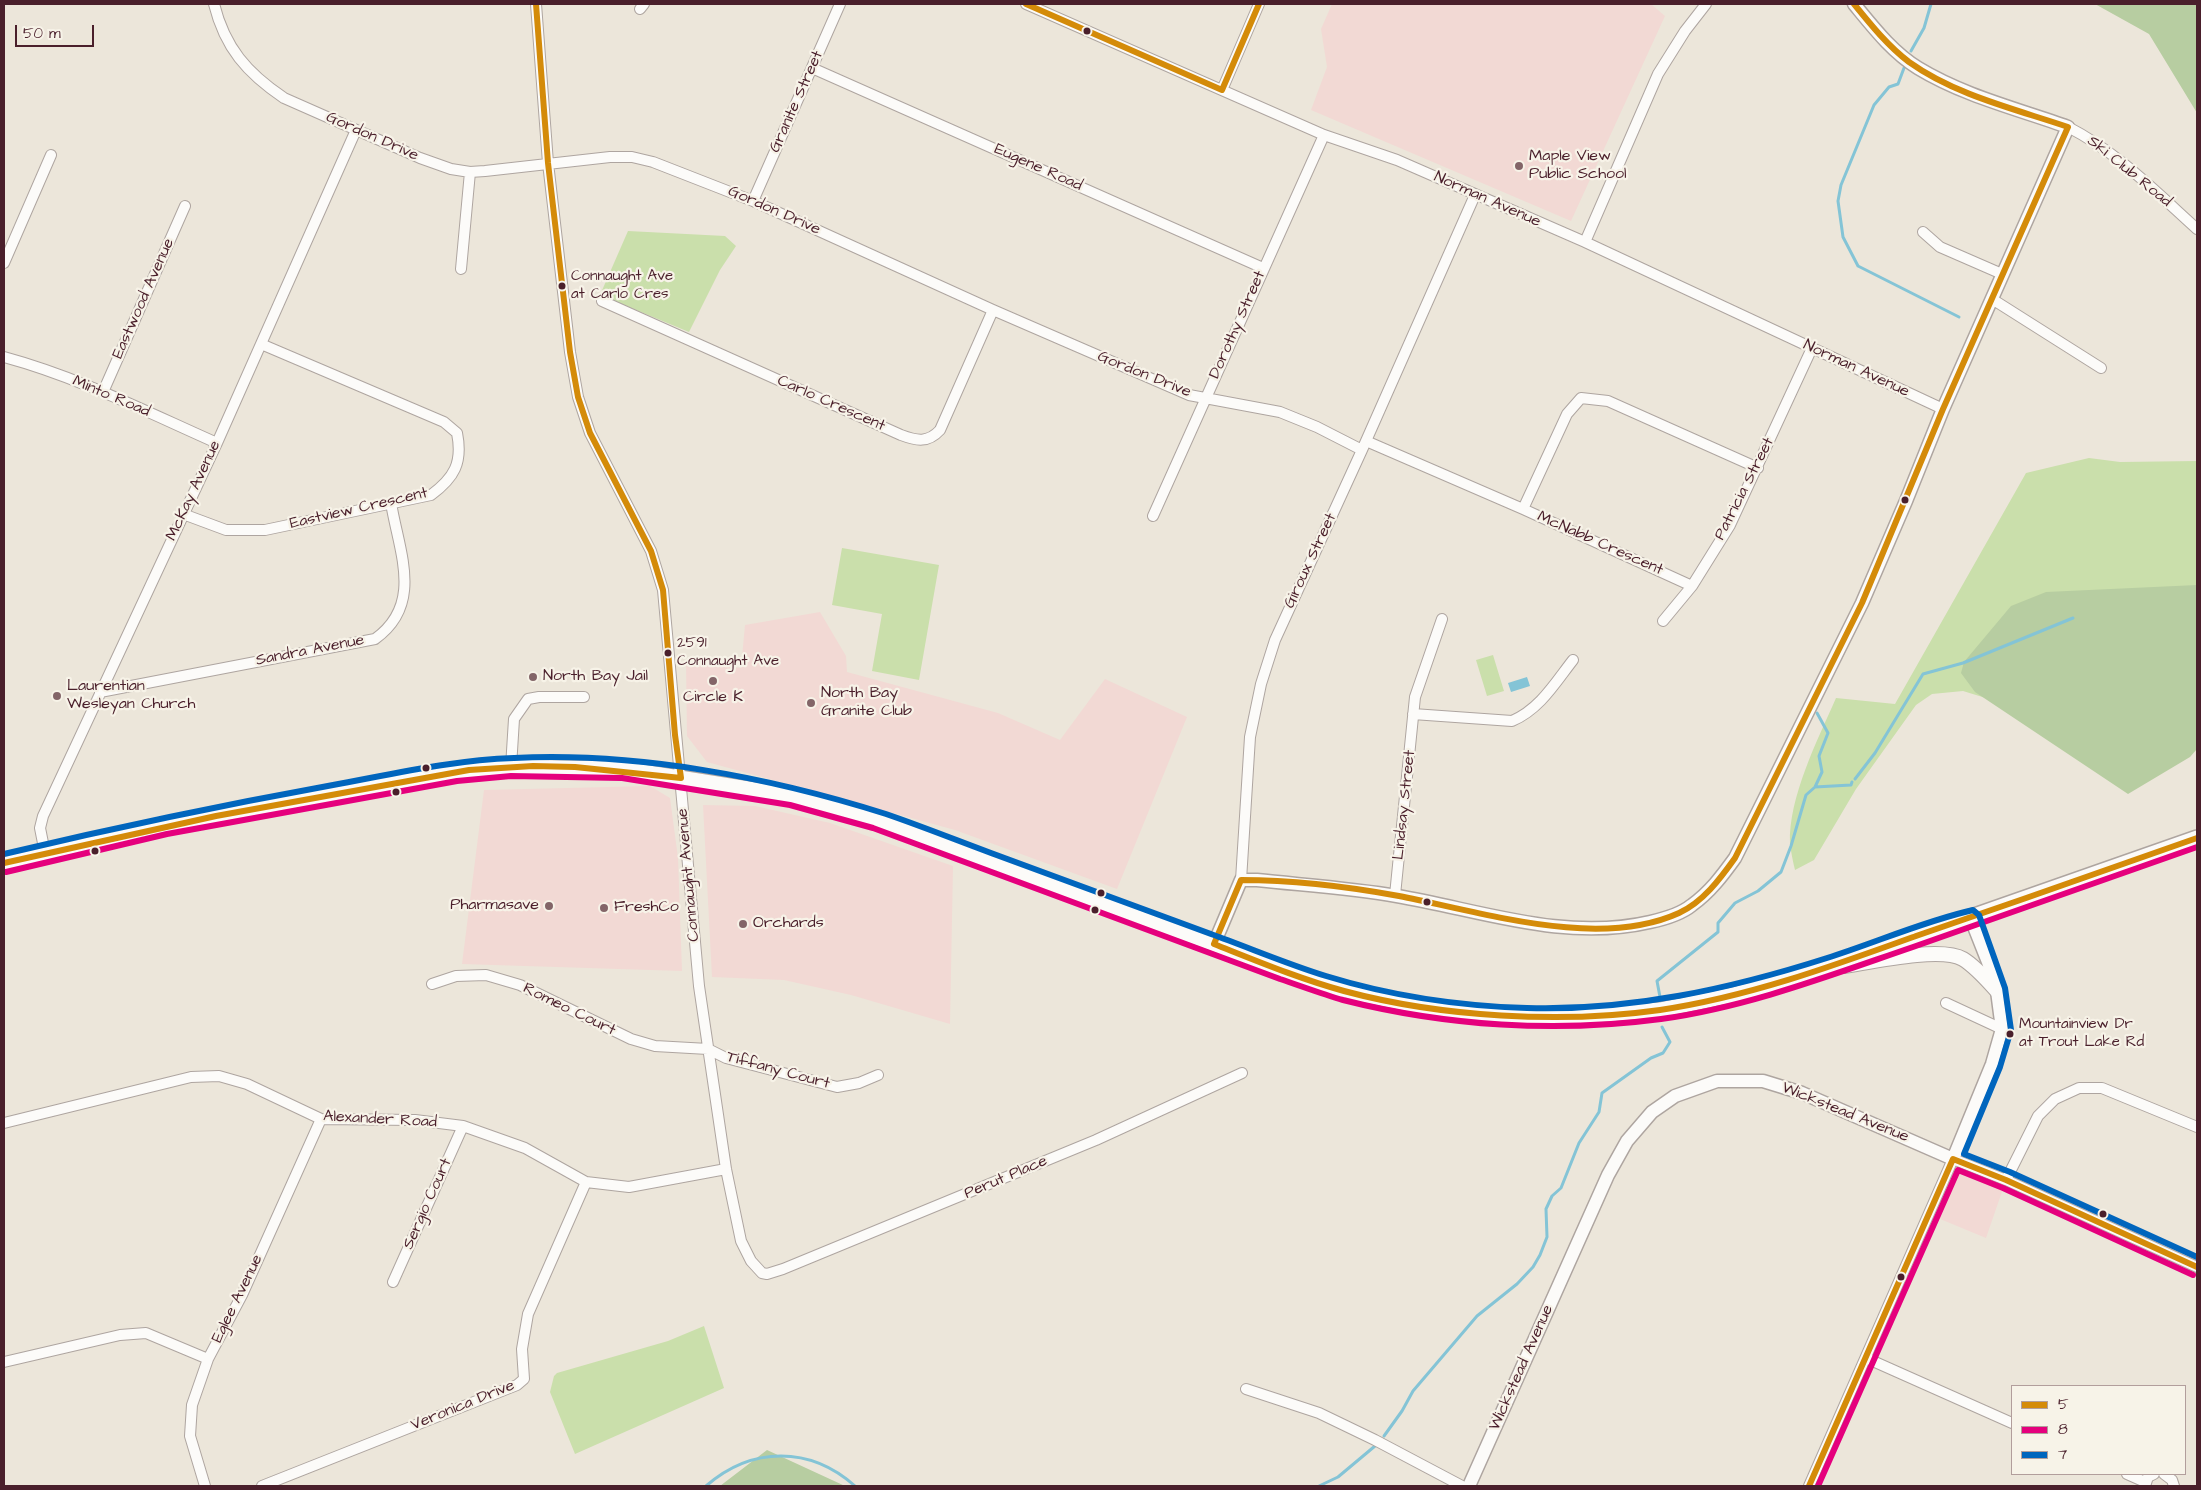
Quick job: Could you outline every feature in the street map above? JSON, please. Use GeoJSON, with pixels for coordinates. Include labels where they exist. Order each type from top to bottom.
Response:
{"type":"FeatureCollection","features":[{"type":"Feature","properties":{"kind":"main road"},"geometry":{"type":"LineString","coordinates":[[4,863],[165,826],[456,772],[511,767],[623,770],[792,796],[876,820],[1283,971],[1345,991],[1424,1007],[1509,1016],[1582,1016],[1660,1010],[1736,994],[1823,969],[2197,838]]}},
{"type":"Feature","properties":{"kind":"main road"},"geometry":{"type":"LineString","coordinates":[[1823,969],[1934,954],[1962,958],[1997,991]]}},
{"type":"Feature","properties":{"kind":"street","name":"Gordon Drive"},"geometry":{"type":"LineString","coordinates":[[214,4],[223,34],[246,68],[264,84],[284,98],[436,164],[470,172],[610,157],[632,157],[676,170],[753,201],[992,310],[1189,396],[1280,412],[1523,509]]}},
{"type":"Feature","properties":{"kind":"street","name":"Connaught Avenue"},"geometry":{"type":"LineString","coordinates":[[536,4],[548,163],[570,352],[578,397],[590,433],[651,550],[663,590],[699,986],[726,1169],[741,1241],[751,1261],[762,1273],[767,1274]]}},
{"type":"Feature","properties":{"kind":"street","name":"Granite Street"},"geometry":{"type":"LineString","coordinates":[[753,201],[840,4]]}},
{"type":"Feature","properties":{"kind":"street","name":"Norman Avenue"},"geometry":{"type":"LineString","coordinates":[[1026,4],[1324,134],[1397,160],[1585,242],[1943,409]]}},
{"type":"Feature","properties":{"kind":"street"},"geometry":{"type":"LineString","coordinates":[[1222,90],[1259,4]]}},
{"type":"Feature","properties":{"kind":"street"},"geometry":{"type":"LineString","coordinates":[[1585,242],[1658,74],[1685,31],[1706,4]]}},
{"type":"Feature","properties":{"kind":"street","name":"Ski Club Road"},"geometry":{"type":"LineString","coordinates":[[1854,4],[1885,42],[1917,68],[1955,87],[2068,127],[2094,140],[2119,159],[2197,229]]}},
{"type":"Feature","properties":{"kind":"street","name":"Eugene Road"},"geometry":{"type":"LineString","coordinates":[[812,68],[1263,268]]}},
{"type":"Feature","properties":{"kind":"street"},"geometry":{"type":"LineString","coordinates":[[1240,880],[1257,880],[1395,895],[1539,925],[1602,929],[1633,926],[1663,919],[1690,907],[1715,886],[1735,858],[1862,603],[1943,409],[2068,127]]}},
{"type":"Feature","properties":{"kind":"street","name":"McKay Avenue"},"geometry":{"type":"LineString","coordinates":[[46,853],[40,828],[43,816],[217,443],[356,130]]}},
{"type":"Feature","properties":{"kind":"street","name":"Dorothy Street"},"geometry":{"type":"LineString","coordinates":[[1152,516],[1324,134]]}},
{"type":"Feature","properties":{"kind":"street"},"geometry":{"type":"LineString","coordinates":[[4,263],[51,155]]}},
{"type":"Feature","properties":{"kind":"street"},"geometry":{"type":"LineString","coordinates":[[461,269],[470,172]]}},
{"type":"Feature","properties":{"kind":"street","name":"Giroux Street"},"geometry":{"type":"LineString","coordinates":[[1214,944],[1240,880],[1250,737],[1261,684],[1275,640],[1364,446],[1475,195]]}},
{"type":"Feature","properties":{"kind":"street","name":"Eastwood Avenue"},"geometry":{"type":"LineString","coordinates":[[103,392],[185,206]]}},
{"type":"Feature","properties":{"kind":"street"},"geometry":{"type":"LineString","coordinates":[[1923,232],[1940,247],[2002,274]]}},
{"type":"Feature","properties":{"kind":"street"},"geometry":{"type":"LineString","coordinates":[[1992,299],[2101,368]]}},
{"type":"Feature","properties":{"kind":"street","name":"Carlo Crescent"},"geometry":{"type":"LineString","coordinates":[[602,301],[901,436],[925,440],[934,437],[940,430],[992,310]]}},
{"type":"Feature","properties":{"kind":"street","name":"Eastview Crescent"},"geometry":{"type":"LineString","coordinates":[[183,514],[226,530],[265,530],[431,495],[446,484],[455,469],[461,451],[458,434],[444,422],[261,344]]}},
{"type":"Feature","properties":{"kind":"street","name":"Patricia Street"},"geometry":{"type":"LineString","coordinates":[[1663,621],[1692,586],[1730,525],[1812,348]]}},
{"type":"Feature","properties":{"kind":"street","name":"Minto Road"},"geometry":{"type":"LineString","coordinates":[[4,356],[32,364],[103,392],[217,443]]}},
{"type":"Feature","properties":{"kind":"street","name":"McNabb Crescent"},"geometry":{"type":"LineString","coordinates":[[1692,586],[1523,509],[1567,414],[1582,398],[1608,401],[1758,468]]}},
{"type":"Feature","properties":{"kind":"street","name":"Sandra Avenue"},"geometry":{"type":"LineString","coordinates":[[100,692],[375,639],[389,629],[399,614],[404,598],[405,580],[392,503]]}},
{"type":"Feature","properties":{"kind":"street","name":"Lindsay Street"},"geometry":{"type":"LineString","coordinates":[[1395,895],[1415,697],[1442,619]]}},
{"type":"Feature","properties":{"kind":"street"},"geometry":{"type":"LineString","coordinates":[[1414,714],[1512,721],[1526,715],[1537,706],[1572,660]]}},
{"type":"Feature","properties":{"kind":"street"},"geometry":{"type":"LineString","coordinates":[[511,767],[514,719],[528,699],[539,697],[584,697]]}},
{"type":"Feature","properties":{"kind":"street"},"geometry":{"type":"LineString","coordinates":[[1809,1486],[1952,1159],[1992,1064],[2002,1029],[1997,991],[1988,962],[1970,918]]}},
{"type":"Feature","properties":{"kind":"street","name":"Romeo Court"},"geometry":{"type":"LineString","coordinates":[[432,984],[456,976],[486,975],[520,985],[631,1039],[656,1046],[708,1049]]}},
{"type":"Feature","properties":{"kind":"street"},"geometry":{"type":"LineString","coordinates":[[1946,1003],[2002,1029]]}},
{"type":"Feature","properties":{"kind":"street","name":"Tiffany Court"},"geometry":{"type":"LineString","coordinates":[[708,1049],[726,1058],[836,1087],[859,1083],[878,1075]]}},
{"type":"Feature","properties":{"kind":"street","name":"Perut Place"},"geometry":{"type":"LineString","coordinates":[[767,1274],[901,1222],[1096,1140],[1242,1073]]}},
{"type":"Feature","properties":{"kind":"street","name":"Alexander Road"},"geometry":{"type":"LineString","coordinates":[[4,1123],[191,1077],[219,1076],[247,1084],[321,1119],[415,1120],[462,1126],[525,1148],[586,1182],[629,1187],[726,1169]]}},
{"type":"Feature","properties":{"kind":"street","name":"Wickstead Avenue"},"geometry":{"type":"LineString","coordinates":[[1469,1486],[1608,1175],[1626,1141],[1652,1112],[1675,1096],[1717,1081],[1763,1081],[1802,1093],[1952,1159],[2006,1180],[2197,1268]]}},
{"type":"Feature","properties":{"kind":"street"},"geometry":{"type":"LineString","coordinates":[[2006,1180],[2038,1116],[2055,1098],[2079,1088],[2102,1088],[2197,1127]]}},
{"type":"Feature","properties":{"kind":"street","name":"Eglee Avenue"},"geometry":{"type":"LineString","coordinates":[[205,1486],[190,1436],[192,1406],[208,1359],[242,1295],[321,1119]]}},
{"type":"Feature","properties":{"kind":"street","name":"Sergio Court"},"geometry":{"type":"LineString","coordinates":[[393,1282],[462,1126]]}},
{"type":"Feature","properties":{"kind":"street","name":"Veronica Drive"},"geometry":{"type":"LineString","coordinates":[[262,1486],[517,1385],[524,1379],[522,1349],[528,1314],[586,1182]]}},
{"type":"Feature","properties":{"kind":"street"},"geometry":{"type":"LineString","coordinates":[[4,1362],[120,1335],[146,1333],[208,1359]]}},
{"type":"Feature","properties":{"kind":"street"},"geometry":{"type":"LineString","coordinates":[[1866,1358],[2011,1423]]}},
{"type":"Feature","properties":{"kind":"street"},"geometry":{"type":"LineString","coordinates":[[1246,1389],[1319,1413],[1462,1486]]}},
{"type":"Feature","properties":{"kind":"street"},"geometry":{"type":"LineString","coordinates":[[2129,1475],[2145,1484]]}},
{"type":"Feature","properties":{"kind":"street"},"geometry":{"type":"LineString","coordinates":[[2165,1475],[2172,1480],[2174,1486]]}},
{"type":"Feature","properties":{"kind":"shaded area","name":"Maple View Public School"},"geometry":{"type":"Polygon","coordinates":[[[1332,4],[1651,4],[1665,16],[1571,221],[1311,110],[1327,67],[1321,29],[1332,4]]]}},
{"type":"Feature","properties":{"kind":"shaded area"},"geometry":{"type":"Polygon","coordinates":[[[820,612],[846,656],[847,672],[998,713],[1060,740],[1105,679],[1187,717],[1117,889],[955,830],[707,762],[687,736],[686,662],[741,668],[745,625],[820,612]]]}},
{"type":"Feature","properties":{"kind":"shaded area"},"geometry":{"type":"Polygon","coordinates":[[[650,786],[670,798],[678,858],[682,971],[462,964],[484,790],[650,786]]]}},
{"type":"Feature","properties":{"kind":"shaded area"},"geometry":{"type":"Polygon","coordinates":[[[703,805],[755,806],[830,823],[953,866],[950,1024],[851,995],[784,980],[712,977],[703,805]]]}},
{"type":"Feature","properties":{"kind":"shaded area"},"geometry":{"type":"Polygon","coordinates":[[[1953,1159],[2006,1180],[1986,1238],[1928,1214],[1953,1159]]]}},
{"type":"Feature","properties":{"kind":"green space"},"geometry":{"type":"Polygon","coordinates":[[[2095,4],[2197,4],[2197,113],[2149,34],[2095,4]]]}},
{"type":"Feature","properties":{"kind":"green space"},"geometry":{"type":"Polygon","coordinates":[[[628,231],[725,236],[736,246],[720,270],[689,332],[600,295],[628,231]]]}},
{"type":"Feature","properties":{"kind":"green space"},"geometry":{"type":"Polygon","coordinates":[[[2089,458],[2120,462],[2197,461],[2197,672],[1989,699],[1963,691],[1932,694],[1916,705],[1856,789],[1814,860],[1795,870],[1790,844],[1794,808],[1813,750],[1836,698],[1895,704],[2026,473],[2089,458]]]}},
{"type":"Feature","properties":{"kind":"green space"},"geometry":{"type":"Polygon","coordinates":[[[842,548],[939,565],[919,680],[872,671],[882,614],[832,605],[842,548]]]}},
{"type":"Feature","properties":{"kind":"green space"},"geometry":{"type":"Polygon","coordinates":[[[2197,585],[2197,749],[2190,757],[2128,794],[1975,692],[1961,673],[1964,662],[2011,606],[2046,592],[2197,585]]]}},
{"type":"Feature","properties":{"kind":"green space"},"geometry":{"type":"Polygon","coordinates":[[[1493,655],[1504,691],[1487,696],[1476,660],[1493,655]]]}},
{"type":"Feature","properties":{"kind":"green space"},"geometry":{"type":"Polygon","coordinates":[[[704,1326],[724,1388],[575,1454],[550,1392],[554,1376],[557,1373],[668,1341],[704,1326]]]}},
{"type":"Feature","properties":{"kind":"green space"},"geometry":{"type":"Polygon","coordinates":[[[767,1450],[845,1486],[720,1486],[767,1450]]]}},
{"type":"Feature","properties":{"kind":"water"},"geometry":{"type":"Polygon","coordinates":[[[1527,677],[1530,686],[1511,692],[1508,683],[1527,677]]]}},
{"type":"Feature","properties":{"kind":"waterway"},"geometry":{"type":"LineString","coordinates":[[1911,51],[1924,28],[1931,4]]}},
{"type":"Feature","properties":{"kind":"waterway"},"geometry":{"type":"LineString","coordinates":[[1904,68],[1898,84],[1889,87],[1874,105],[1841,185],[1838,201],[1843,237],[1858,266],[1959,317]]}},
{"type":"Feature","properties":{"kind":"waterway"},"geometry":{"type":"LineString","coordinates":[[1855,779],[1875,753],[1923,674],[1963,663],[2073,618]]}},
{"type":"Feature","properties":{"kind":"waterway"},"geometry":{"type":"LineString","coordinates":[[1660,997],[1657,981],[1718,932],[1718,923],[1735,903],[1758,891],[1781,872],[1806,795],[1815,787],[1822,772],[1819,756],[1828,733],[1817,713]]}},
{"type":"Feature","properties":{"kind":"waterway"},"geometry":{"type":"LineString","coordinates":[[1815,787],[1851,785],[1852,782]]}},
{"type":"Feature","properties":{"kind":"waterway"},"geometry":{"type":"LineString","coordinates":[[1384,1436],[1402,1411],[1413,1391],[1477,1316],[1517,1284],[1533,1267],[1547,1237],[1546,1209],[1552,1196],[1561,1188],[1579,1143],[1599,1112],[1602,1093],[1651,1058],[1663,1053],[1670,1042],[1662,1027]]}},
{"type":"Feature","properties":{"kind":"waterway"},"geometry":{"type":"LineString","coordinates":[[1319,1486],[1338,1477],[1375,1446]]}},
{"type":"Feature","properties":{"kind":"waterway"},"geometry":{"type":"LineString","coordinates":[[706,1486],[724,1473],[742,1464],[761,1458],[781,1456],[800,1458],[819,1464],[838,1473],[855,1486]]}},
{"type":"Feature","properties":{"kind":"transit line","name":"5"},"geometry":{"type":"LineString","coordinates":[[4,863],[216,816],[469,770],[533,766],[575,767],[681,778],[675,735],[663,590],[651,551],[590,433],[578,397],[570,352],[548,163],[536,4]]}},
{"type":"Feature","properties":{"kind":"transit line","name":"5"},"geometry":{"type":"LineString","coordinates":[[1026,4],[1222,90],[1259,4]]}},
{"type":"Feature","properties":{"kind":"transit line","name":"5"},"geometry":{"type":"LineString","coordinates":[[1854,4],[1894,49],[1927,74],[1986,100],[2068,127],[1943,409],[1862,603],[1735,858],[1710,889],[1688,908],[1647,924],[1613,928],[1577,928],[1540,924],[1399,896],[1341,887],[1280,881],[1241,880],[1214,944],[1344,991],[1420,1007],[1501,1016],[1542,1017],[1582,1017],[1660,1010],[1725,997],[1790,979],[2197,838]]}},
{"type":"Feature","properties":{"kind":"transit line","name":"7"},"geometry":{"type":"LineString","coordinates":[[4,854],[209,809],[423,768],[491,759],[560,757],[655,763],[702,770],[749,778],[841,801],[912,823],[1311,971],[1375,989],[1426,999],[1476,1005],[1565,1008],[1604,1006],[1679,996],[1790,969],[1936,920],[1973,910],[1979,915],[2005,988],[2011,1030],[2000,1067],[1964,1154],[2010,1172],[2197,1257]]}},
{"type":"Feature","properties":{"kind":"transit line","name":"8"},"geometry":{"type":"LineString","coordinates":[[6,872],[167,834],[457,781],[511,776],[622,778],[790,805],[873,828],[1280,979],[1343,1000],[1421,1016],[1461,1021],[1541,1026],[1581,1026],[1661,1019],[1693,1014],[1726,1007],[1789,989],[2197,847]]}},
{"type":"Feature","properties":{"kind":"transit line","name":"5"},"geometry":{"type":"LineString","coordinates":[[1809,1486],[1953,1159],[2006,1180],[2197,1267]]}},
{"type":"Feature","properties":{"kind":"transit line","name":"8"},"geometry":{"type":"LineString","coordinates":[[1818,1486],[1958,1170],[2003,1188],[2193,1275]]}},
{"type":"Feature","properties":{"kind":"place","name":"Maple View Public School"},"geometry":{"type":"Point","coordinates":[1519,166]}},
{"type":"Feature","properties":{"kind":"place","name":"Connaught Ave at Carlo Cres"},"geometry":{"type":"Point","coordinates":[562,286]}},
{"type":"Feature","properties":{"kind":"place","name":"2591 Connaught Ave"},"geometry":{"type":"Point","coordinates":[668,653]}},
{"type":"Feature","properties":{"kind":"place","name":"North Bay Jail"},"geometry":{"type":"Point","coordinates":[533,677]}},
{"type":"Feature","properties":{"kind":"place","name":"Circle K"},"geometry":{"type":"Point","coordinates":[713,681]}},
{"type":"Feature","properties":{"kind":"place","name":"Laurentian Wesleyan Church"},"geometry":{"type":"Point","coordinates":[57,696]}},
{"type":"Feature","properties":{"kind":"place","name":"North Bay Granite Club"},"geometry":{"type":"Point","coordinates":[811,703]}},
{"type":"Feature","properties":{"kind":"place","name":"Pharmasave"},"geometry":{"type":"Point","coordinates":[549,906]}},
{"type":"Feature","properties":{"kind":"place","name":"FreshCo"},"geometry":{"type":"Point","coordinates":[604,908]}},
{"type":"Feature","properties":{"kind":"place","name":"Orchards"},"geometry":{"type":"Point","coordinates":[743,924]}},
{"type":"Feature","properties":{"kind":"place","name":"Mountainview Dr at Trout Lake Rd"},"geometry":{"type":"Point","coordinates":[2010,1034]}}]}
